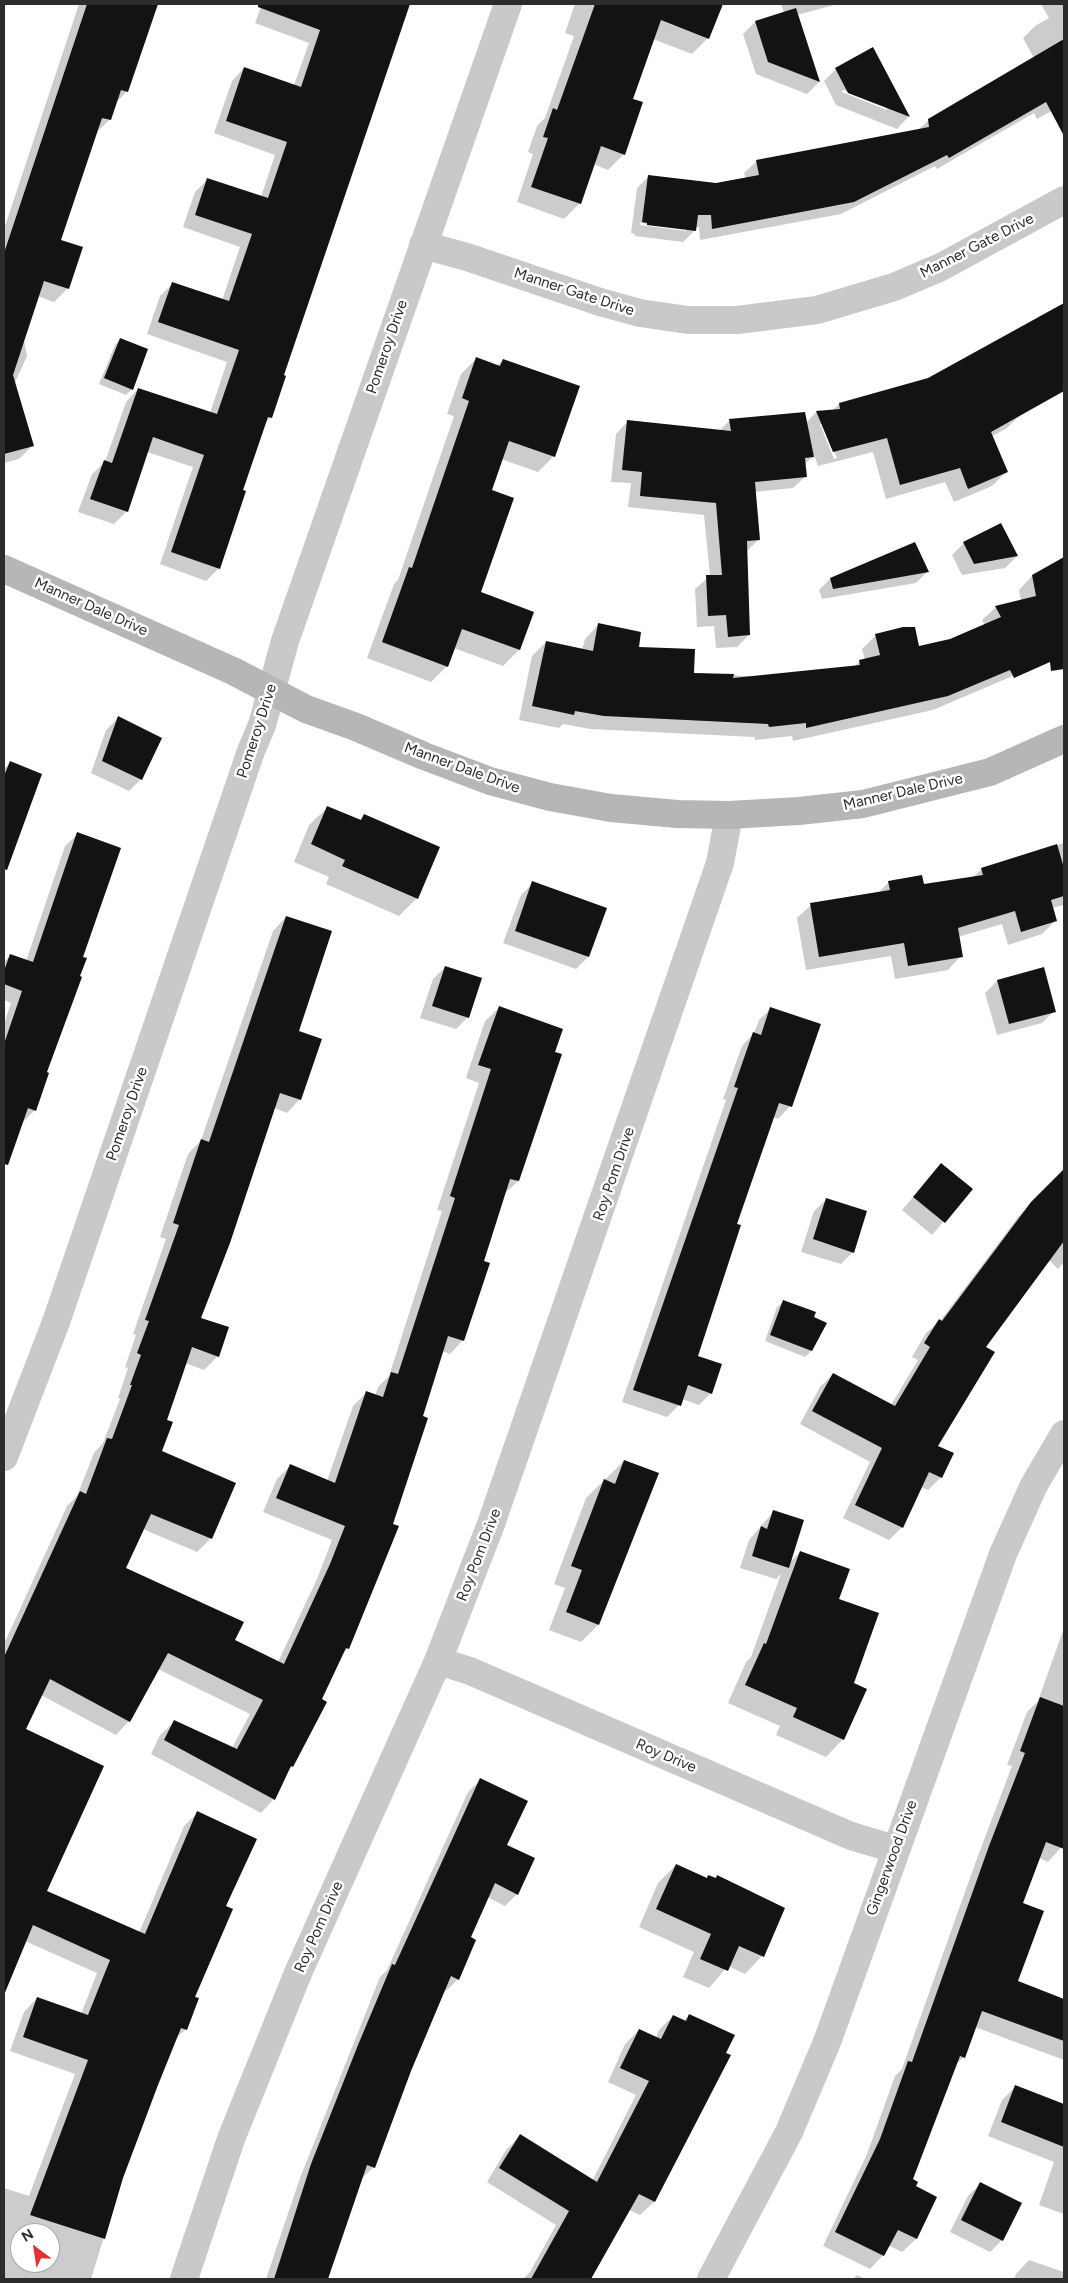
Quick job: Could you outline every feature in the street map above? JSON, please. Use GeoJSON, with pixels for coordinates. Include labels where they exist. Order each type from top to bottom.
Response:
{"type":"FeatureCollection","features":[{"type":"Feature","properties":{"kind":"street","name":"Pomeroy Drive"},"geometry":{"type":"LineString","coordinates":[[4,1457],[56,1322],[244,770],[262,725],[285,641],[508,4]]}},
{"type":"Feature","properties":{"kind":"street","name":"Manner Gate Drive"},"geometry":{"type":"LineString","coordinates":[[423,245],[467,257],[600,302],[640,313],[688,320],[737,320],[817,310],[894,287],[942,267],[1064,200]]}},
{"type":"Feature","properties":{"kind":"street","name":"Manner Dale Drive"},"geometry":{"type":"LineString","coordinates":[[4,569],[233,671],[306,709],[490,781],[550,797],[611,808],[677,814],[729,815],[799,812],[863,804],[990,772],[1064,739]]}},
{"type":"Feature","properties":{"kind":"street","name":"Roy Pom Drive"},"geometry":{"type":"LineString","coordinates":[[184,2279],[231,2139],[298,1972],[438,1661],[492,1524],[720,863],[729,815]]}},
{"type":"Feature","properties":{"kind":"street","name":"Gingerwood Drive"},"geometry":{"type":"LineString","coordinates":[[711,2279],[789,2132],[827,2042],[895,1849],[1003,1554],[1034,1485],[1064,1434]]}},
{"type":"Feature","properties":{"kind":"street","name":"Roy Drive"},"geometry":{"type":"LineString","coordinates":[[438,1661],[470,1671],[851,1836],[895,1849]]}},
{"type":"Feature","properties":{"kind":"building"},"geometry":{"type":"Polygon","coordinates":[[[87,4],[158,4],[128,92],[121,90],[111,120],[102,118],[61,240],[83,247],[69,289],[44,281],[13,375],[34,446],[4,454],[4,253],[87,4]]]}},
{"type":"Feature","properties":{"kind":"building"},"geometry":{"type":"Polygon","coordinates":[[[258,4],[410,4],[284,375],[286,376],[272,418],[268,417],[243,490],[246,491],[220,569],[171,552],[204,455],[153,437],[128,512],[90,499],[104,460],[112,463],[138,388],[217,414],[239,350],[158,322],[172,282],[229,301],[252,234],[195,215],[207,178],[268,198],[287,142],[226,121],[244,67],[301,87],[320,30],[258,7],[258,4]]]}},
{"type":"Feature","properties":{"kind":"building"},"geometry":{"type":"Polygon","coordinates":[[[595,4],[723,4],[709,39],[661,20],[633,99],[643,102],[625,155],[601,146],[581,204],[531,187],[548,138],[543,137],[553,108],[557,110],[595,4]]]}},
{"type":"Feature","properties":{"kind":"building"},"geometry":{"type":"Polygon","coordinates":[[[796,8],[820,82],[768,62],[755,21],[796,8]]]}},
{"type":"Feature","properties":{"kind":"building"},"geometry":{"type":"Polygon","coordinates":[[[1064,39],[1064,136],[1046,102],[949,158],[947,155],[854,202],[712,229],[711,215],[698,215],[696,231],[647,225],[647,223],[642,222],[648,175],[716,183],[759,175],[756,160],[929,127],[928,119],[1064,39]]]}},
{"type":"Feature","properties":{"kind":"building"},"geometry":{"type":"Polygon","coordinates":[[[873,47],[910,117],[848,93],[835,68],[873,47]]]}},
{"type":"Feature","properties":{"kind":"building"},"geometry":{"type":"Polygon","coordinates":[[[1064,303],[1064,391],[991,432],[1008,472],[968,489],[960,468],[900,485],[887,438],[833,452],[816,411],[840,409],[839,403],[928,378],[1064,303]]]}},
{"type":"Feature","properties":{"kind":"building"},"geometry":{"type":"Polygon","coordinates":[[[120,338],[148,349],[133,390],[104,378],[120,338]]]}},
{"type":"Feature","properties":{"kind":"building"},"geometry":{"type":"Polygon","coordinates":[[[476,357],[500,366],[503,359],[580,386],[555,457],[509,441],[492,490],[514,498],[481,592],[534,612],[520,650],[462,629],[448,667],[382,642],[409,567],[412,568],[469,401],[462,398],[476,357]]]}},
{"type":"Feature","properties":{"kind":"building"},"geometry":{"type":"Polygon","coordinates":[[[805,412],[814,457],[805,458],[807,477],[755,482],[760,540],[747,541],[750,635],[728,637],[726,615],[708,616],[706,575],[722,575],[716,503],[640,496],[642,472],[622,470],[627,420],[731,431],[729,419],[805,412]]]}},
{"type":"Feature","properties":{"kind":"building"},"geometry":{"type":"Polygon","coordinates":[[[1001,523],[1018,556],[974,564],[963,542],[1001,523]]]}},
{"type":"Feature","properties":{"kind":"building"},"geometry":{"type":"Polygon","coordinates":[[[915,542],[929,572],[833,589],[830,578],[915,542]]]}},
{"type":"Feature","properties":{"kind":"building"},"geometry":{"type":"Polygon","coordinates":[[[1064,557],[1064,669],[1051,671],[1050,662],[1014,678],[1010,670],[948,696],[806,728],[806,723],[769,727],[768,724],[604,716],[575,711],[574,715],[532,706],[546,641],[593,651],[598,623],[641,632],[639,647],[695,649],[694,673],[734,674],[733,678],[860,665],[859,660],[880,655],[875,634],[903,627],[915,627],[919,646],[950,639],[1001,617],[995,606],[1036,596],[1032,575],[1064,557]]]}},
{"type":"Feature","properties":{"kind":"building"},"geometry":{"type":"Polygon","coordinates":[[[118,716],[162,738],[142,780],[102,761],[118,716]]]}},
{"type":"Feature","properties":{"kind":"building"},"geometry":{"type":"Polygon","coordinates":[[[10,761],[42,774],[7,870],[4,869],[4,776],[10,761]]]}},
{"type":"Feature","properties":{"kind":"building"},"geometry":{"type":"Polygon","coordinates":[[[327,806],[361,820],[364,814],[440,847],[418,899],[342,866],[345,860],[311,844],[327,806]]]}},
{"type":"Feature","properties":{"kind":"building"},"geometry":{"type":"Polygon","coordinates":[[[77,832],[121,848],[83,957],[87,958],[80,976],[82,977],[47,1072],[49,1073],[36,1111],[28,1108],[8,1165],[4,1164],[4,1044],[22,991],[4,984],[4,971],[10,954],[33,962],[77,832]]]}},
{"type":"Feature","properties":{"kind":"building"},"geometry":{"type":"Polygon","coordinates":[[[1057,844],[1064,868],[1064,896],[1051,900],[1057,921],[1021,932],[1015,911],[958,928],[963,957],[908,966],[904,943],[819,957],[810,903],[890,890],[888,881],[922,875],[924,884],[983,875],[981,868],[1057,844]]]}},
{"type":"Feature","properties":{"kind":"building"},"geometry":{"type":"Polygon","coordinates":[[[532,881],[607,908],[589,957],[515,931],[532,881]]]}},
{"type":"Feature","properties":{"kind":"building"},"geometry":{"type":"Polygon","coordinates":[[[286,916],[332,931],[299,1031],[322,1039],[301,1100],[280,1093],[230,1243],[201,1318],[229,1327],[219,1357],[192,1347],[167,1420],[173,1422],[162,1451],[236,1483],[212,1539],[151,1514],[126,1568],[244,1622],[235,1640],[284,1664],[330,1564],[345,1526],[276,1498],[290,1464],[335,1483],[366,1391],[383,1397],[391,1372],[398,1374],[455,1198],[450,1196],[491,1069],[478,1065],[499,1006],[563,1029],[555,1052],[562,1054],[519,1181],[510,1179],[484,1261],[490,1263],[464,1341],[448,1336],[423,1416],[428,1418],[393,1524],[399,1526],[349,1649],[346,1648],[322,1699],[327,1702],[293,1767],[291,1766],[275,1800],[164,1740],[174,1720],[237,1749],[263,1700],[168,1653],[130,1722],[50,1679],[26,1729],[104,1766],[47,1891],[145,1934],[197,1811],[257,1839],[226,1906],[233,1909],[195,1997],[199,1998],[187,2030],[181,2028],[158,2085],[123,2178],[105,2239],[60,2225],[60,2223],[30,2215],[88,2060],[23,2037],[37,1997],[88,2015],[110,1960],[33,1925],[4,1995],[4,1657],[80,1491],[86,1494],[107,1438],[112,1439],[141,1355],[137,1353],[149,1321],[145,1320],[179,1225],[173,1223],[201,1139],[209,1142],[286,916]]]}},
{"type":"Feature","properties":{"kind":"building"},"geometry":{"type":"Polygon","coordinates":[[[445,966],[482,978],[469,1018],[432,1006],[445,966]]]}},
{"type":"Feature","properties":{"kind":"building"},"geometry":{"type":"Polygon","coordinates":[[[1044,967],[1056,1012],[1009,1024],[997,980],[1044,967]]]}},
{"type":"Feature","properties":{"kind":"building"},"geometry":{"type":"Polygon","coordinates":[[[770,1007],[821,1024],[792,1107],[779,1103],[737,1224],[741,1225],[698,1356],[722,1364],[712,1394],[688,1385],[681,1406],[633,1390],[738,1088],[734,1087],[753,1032],[761,1035],[770,1007]]]}},
{"type":"Feature","properties":{"kind":"building"},"geometry":{"type":"Polygon","coordinates":[[[941,1163],[973,1189],[945,1223],[913,1197],[941,1163]]]}},
{"type":"Feature","properties":{"kind":"building"},"geometry":{"type":"Polygon","coordinates":[[[1064,1169],[1064,1241],[986,1347],[995,1352],[938,1446],[954,1453],[942,1478],[929,1472],[903,1528],[855,1505],[882,1448],[812,1411],[833,1373],[895,1406],[930,1347],[924,1343],[939,1319],[942,1321],[1031,1202],[1064,1169]]]}},
{"type":"Feature","properties":{"kind":"building"},"geometry":{"type":"Polygon","coordinates":[[[826,1198],[867,1211],[854,1253],[813,1239],[826,1198]]]}},
{"type":"Feature","properties":{"kind":"building"},"geometry":{"type":"Polygon","coordinates":[[[783,1300],[816,1312],[814,1317],[827,1323],[812,1351],[770,1335],[783,1300]]]}},
{"type":"Feature","properties":{"kind":"building"},"geometry":{"type":"Polygon","coordinates":[[[624,1460],[659,1473],[599,1625],[566,1612],[582,1570],[571,1566],[604,1479],[615,1484],[624,1460]]]}},
{"type":"Feature","properties":{"kind":"building"},"geometry":{"type":"Polygon","coordinates":[[[773,1510],[804,1520],[789,1568],[752,1556],[761,1526],[767,1529],[773,1510]]]}},
{"type":"Feature","properties":{"kind":"building"},"geometry":{"type":"Polygon","coordinates":[[[800,1551],[850,1569],[839,1599],[879,1613],[854,1683],[867,1689],[844,1740],[793,1717],[797,1708],[745,1685],[764,1643],[766,1644],[800,1551]]]}},
{"type":"Feature","properties":{"kind":"building"},"geometry":{"type":"Polygon","coordinates":[[[1040,1697],[1064,1706],[1064,1849],[1046,1842],[1023,1903],[1044,1911],[1018,1981],[1064,1999],[1064,2041],[982,2011],[965,2058],[960,2056],[913,2179],[918,2182],[916,2186],[937,2197],[917,2239],[898,2230],[884,2256],[835,2232],[880,2139],[908,2061],[912,2062],[989,1846],[1025,1753],[1020,1751],[1040,1697]]]}},
{"type":"Feature","properties":{"kind":"building"},"geometry":{"type":"Polygon","coordinates":[[[480,1778],[528,1801],[507,1845],[535,1858],[518,1895],[495,1883],[471,1937],[476,1940],[459,1980],[451,1976],[411,2071],[375,2168],[367,2165],[328,2279],[274,2279],[311,2164],[358,2045],[392,1964],[395,1965],[480,1778]]]}},
{"type":"Feature","properties":{"kind":"building"},"geometry":{"type":"Polygon","coordinates":[[[676,1864],[707,1878],[708,1875],[716,1878],[717,1875],[785,1908],[764,1957],[739,1946],[728,1971],[700,1959],[711,1934],[656,1909],[676,1864]]]}},
{"type":"Feature","properties":{"kind":"building"},"geometry":{"type":"Polygon","coordinates":[[[689,2014],[735,2035],[726,2053],[731,2055],[655,2202],[639,2194],[591,2279],[531,2279],[569,2211],[499,2168],[520,2134],[597,2182],[649,2081],[620,2068],[639,2029],[661,2039],[673,2015],[686,2021],[689,2014]]]}},
{"type":"Feature","properties":{"kind":"building"},"geometry":{"type":"Polygon","coordinates":[[[1015,2085],[1064,2104],[1064,2147],[1001,2122],[1015,2085]]]}},
{"type":"Feature","properties":{"kind":"building"},"geometry":{"type":"Polygon","coordinates":[[[980,2182],[1022,2203],[1003,2241],[961,2220],[980,2182]]]}}]}
